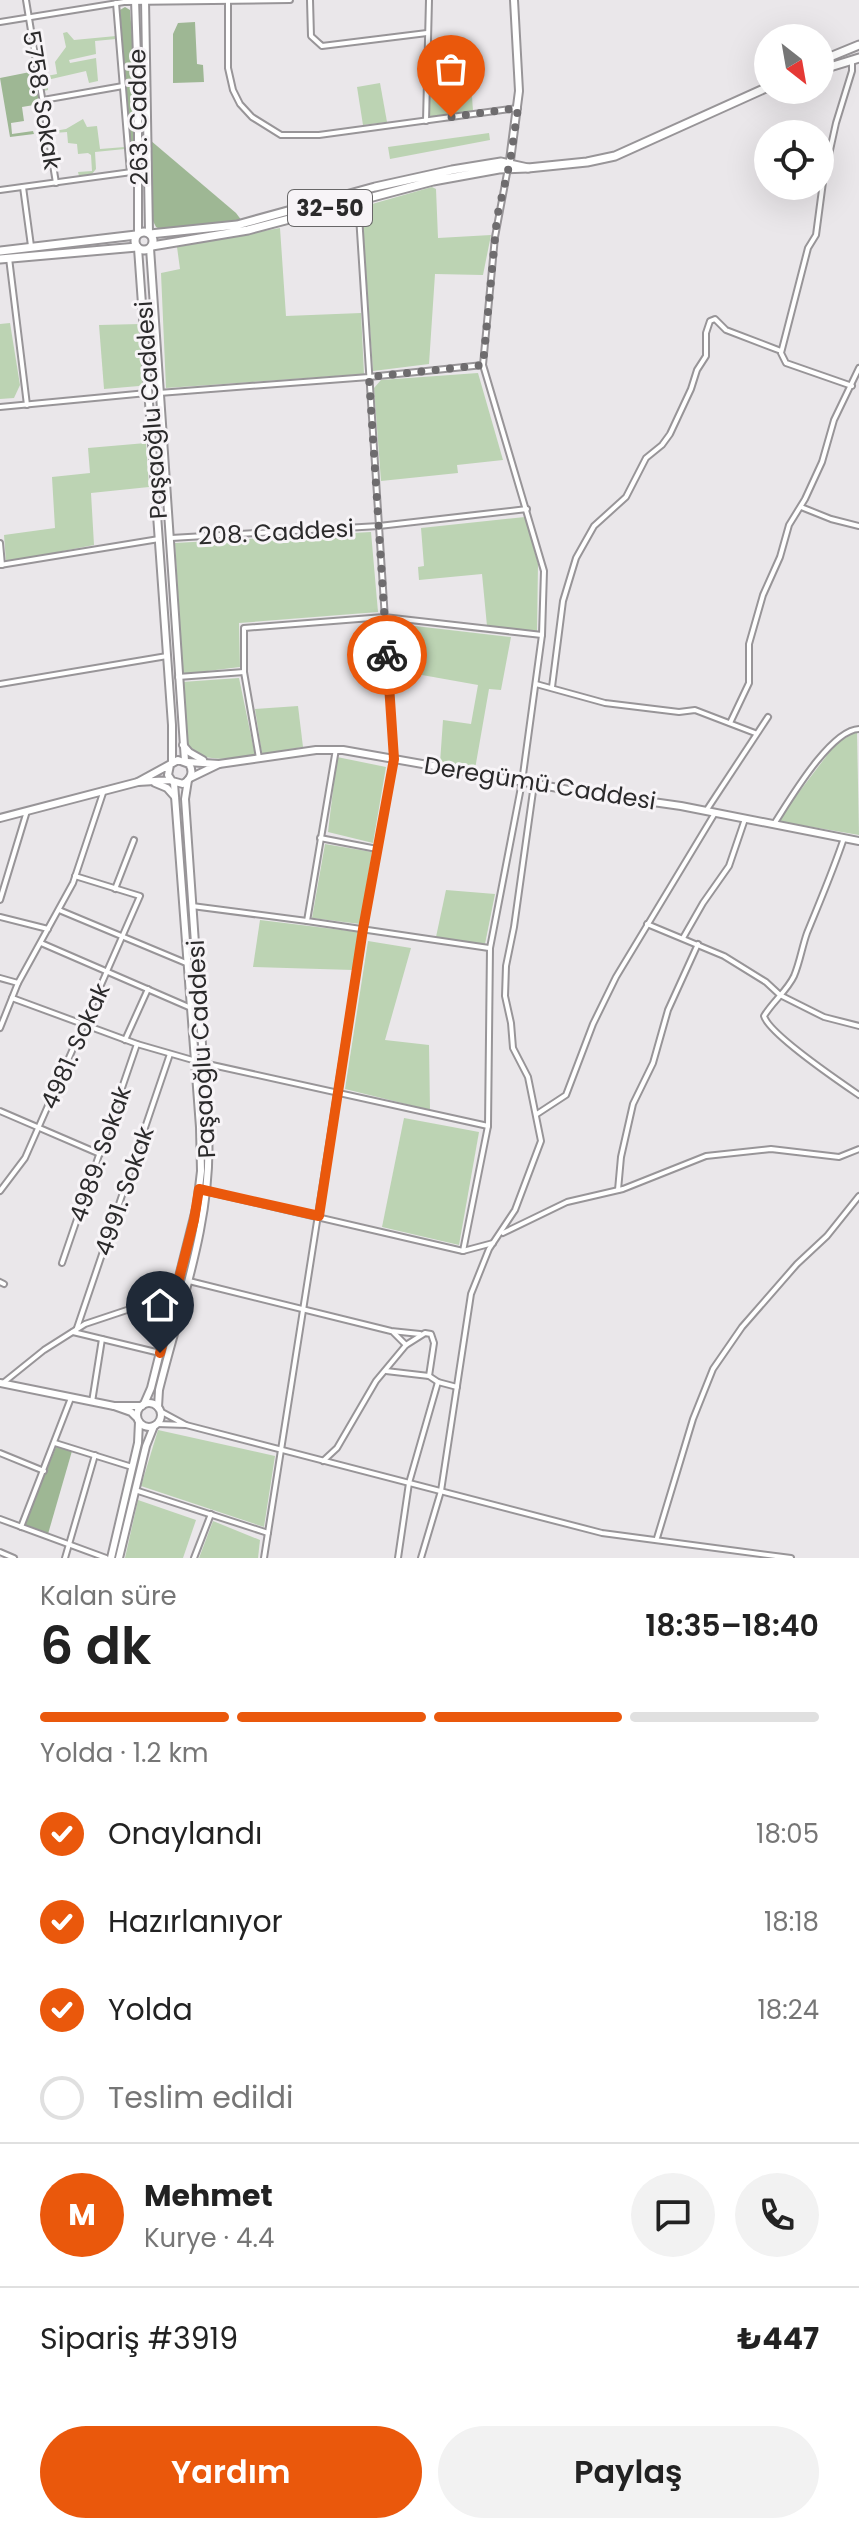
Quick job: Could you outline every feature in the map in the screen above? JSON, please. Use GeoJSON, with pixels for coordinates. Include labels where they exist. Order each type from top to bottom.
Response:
{"type":"FeatureCollection","features":[{"type":"Feature","properties":{"kind":"main road"},"geometry":{"type":"LineString","coordinates":[[834,55],[859,45]]}},
{"type":"Feature","properties":{"kind":"main road"},"geometry":{"type":"LineString","coordinates":[[834,66],[855,59]]}},
{"type":"Feature","properties":{"kind":"main road","name":"32-50"},"geometry":{"type":"LineString","coordinates":[[150,233],[237,225],[422,176],[509,165],[528,168],[587,162],[615,156],[754,93]]}},
{"type":"Feature","properties":{"kind":"main road","name":"32-50"},"geometry":{"type":"LineString","coordinates":[[151,247],[248,230],[433,181],[509,165]]}},
{"type":"Feature","properties":{"kind":"main road"},"geometry":{"type":"LineString","coordinates":[[0,251],[150,233],[151,247],[0,259]]}},
{"type":"Feature","properties":{"kind":"main road"},"geometry":{"type":"LineString","coordinates":[[137,234],[134,240],[138,248]]}},
{"type":"Feature","properties":{"kind":"street","name":"5758. Sokak"},"geometry":{"type":"LineString","coordinates":[[26,0],[56,183]]}},
{"type":"Feature","properties":{"kind":"street"},"geometry":{"type":"LineString","coordinates":[[228,0],[231,83],[240,104],[262,125],[281,135],[294,137],[518,108]]}},
{"type":"Feature","properties":{"kind":"street"},"geometry":{"type":"LineString","coordinates":[[0,22],[131,1],[290,0]]}},
{"type":"Feature","properties":{"kind":"street"},"geometry":{"type":"LineString","coordinates":[[310,0],[311,36],[320,45],[427,33]]}},
{"type":"Feature","properties":{"kind":"street"},"geometry":{"type":"LineString","coordinates":[[426,121],[429,0]]}},
{"type":"Feature","properties":{"kind":"street"},"geometry":{"type":"LineString","coordinates":[[463,1251],[488,1126],[490,948],[522,782],[542,635],[544,571],[483,365],[497,217],[518,108],[514,0]]}},
{"type":"Feature","properties":{"kind":"street","name":"263. Cadde"},"geometry":{"type":"LineString","coordinates":[[131,1],[139,171],[137,234]]}},
{"type":"Feature","properties":{"kind":"street","name":"263. Cadde"},"geometry":{"type":"LineString","coordinates":[[145,1],[150,233]]}},
{"type":"Feature","properties":{"kind":"street"},"geometry":{"type":"LineString","coordinates":[[116,3],[130,173]]}},
{"type":"Feature","properties":{"kind":"street"},"geometry":{"type":"LineString","coordinates":[[852,386],[786,363],[781,351],[808,248],[816,235],[823,182],[836,123],[855,59]]}},
{"type":"Feature","properties":{"kind":"street"},"geometry":{"type":"LineString","coordinates":[[43,100],[123,86]]}},
{"type":"Feature","properties":{"kind":"street"},"geometry":{"type":"LineString","coordinates":[[0,190],[139,171]]}},
{"type":"Feature","properties":{"kind":"street"},"geometry":{"type":"LineString","coordinates":[[23,187],[31,248]]}},
{"type":"Feature","properties":{"kind":"street"},"geometry":{"type":"LineString","coordinates":[[264,1558],[363,929],[394,759],[358,200]]}},
{"type":"Feature","properties":{"kind":"street","name":"Paşaoğlu Caddesi"},"geometry":{"type":"LineString","coordinates":[[151,247],[154,393]]}},
{"type":"Feature","properties":{"kind":"street","name":"Paşaoğlu Caddesi"},"geometry":{"type":"LineString","coordinates":[[138,248],[154,393],[164,538],[186,762]]}},
{"type":"Feature","properties":{"kind":"street"},"geometry":{"type":"LineString","coordinates":[[9,258],[27,405]]}},
{"type":"Feature","properties":{"kind":"street"},"geometry":{"type":"LineString","coordinates":[[552,687],[563,601],[576,558],[594,526],[626,497],[646,458],[670,434],[706,356],[706,333],[710,321],[715,319],[726,330],[781,351]]}},
{"type":"Feature","properties":{"kind":"street"},"geometry":{"type":"LineString","coordinates":[[0,407],[483,365]]}},
{"type":"Feature","properties":{"kind":"street"},"geometry":{"type":"LineString","coordinates":[[730,723],[749,683],[749,644],[763,595],[780,557],[789,525],[822,462],[837,413],[859,368]]}},
{"type":"Feature","properties":{"kind":"street"},"geometry":{"type":"LineString","coordinates":[[800,507],[859,526]]}},
{"type":"Feature","properties":{"kind":"street","name":"208. Caddesi"},"geometry":{"type":"LineString","coordinates":[[1,565],[164,538],[379,526],[527,509]]}},
{"type":"Feature","properties":{"kind":"street","name":"Paşaoğlu Caddesi"},"geometry":{"type":"LineString","coordinates":[[164,538],[173,733],[171,764]]}},
{"type":"Feature","properties":{"kind":"street"},"geometry":{"type":"LineString","coordinates":[[0,543],[1,565]]}},
{"type":"Feature","properties":{"kind":"street"},"geometry":{"type":"LineString","coordinates":[[259,758],[244,672],[244,628],[384,617],[542,635]]}},
{"type":"Feature","properties":{"kind":"street"},"geometry":{"type":"LineString","coordinates":[[0,684],[168,656]]}},
{"type":"Feature","properties":{"kind":"street"},"geometry":{"type":"LineString","coordinates":[[177,677],[244,672]]}},
{"type":"Feature","properties":{"kind":"street"},"geometry":{"type":"LineString","coordinates":[[536,684],[605,703],[679,712],[693,709],[755,733]]}},
{"type":"Feature","properties":{"kind":"street"},"geometry":{"type":"LineString","coordinates":[[706,811],[768,717]]}},
{"type":"Feature","properties":{"kind":"street"},"geometry":{"type":"LineString","coordinates":[[774,824],[824,754],[843,733],[859,729]]}},
{"type":"Feature","properties":{"kind":"street"},"geometry":{"type":"LineString","coordinates":[[182,744],[192,755],[210,762]]}},
{"type":"Feature","properties":{"kind":"street"},"geometry":{"type":"LineString","coordinates":[[307,921],[336,749]]}},
{"type":"Feature","properties":{"kind":"street","name":"Deregümü Caddesi"},"geometry":{"type":"LineString","coordinates":[[189,779],[219,764],[336,749],[706,811],[859,841]]}},
{"type":"Feature","properties":{"kind":"street"},"geometry":{"type":"LineString","coordinates":[[0,820],[138,782],[172,781],[183,784],[189,779],[191,768],[186,762],[178,760],[138,782]]}},
{"type":"Feature","properties":{"kind":"street","name":"Deregümü Caddesi"},"geometry":{"type":"LineString","coordinates":[[186,762],[219,764]]}},
{"type":"Feature","properties":{"kind":"street"},"geometry":{"type":"LineString","coordinates":[[171,764],[168,771],[172,781]]}},
{"type":"Feature","properties":{"kind":"street","name":"Paşaoğlu Caddesi"},"geometry":{"type":"LineString","coordinates":[[159,1409],[159,1390],[187,1280],[209,1143],[185,799],[189,779]]}},
{"type":"Feature","properties":{"kind":"street"},"geometry":{"type":"LineString","coordinates":[[151,781],[167,788],[177,801]]}},
{"type":"Feature","properties":{"kind":"street","name":"Paşaoğlu Caddesi"},"geometry":{"type":"LineString","coordinates":[[143,1405],[203,1190],[177,801],[172,781]]}},
{"type":"Feature","properties":{"kind":"street"},"geometry":{"type":"LineString","coordinates":[[421,1558],[441,1491],[471,1294],[494,1243],[515,1210],[541,1141],[528,1077],[513,1048],[505,996],[506,966],[534,784]]}},
{"type":"Feature","properties":{"kind":"street"},"geometry":{"type":"LineString","coordinates":[[0,1028],[18,983],[75,876],[104,790]]}},
{"type":"Feature","properties":{"kind":"street"},"geometry":{"type":"LineString","coordinates":[[0,900],[27,811]]}},
{"type":"Feature","properties":{"kind":"street"},"geometry":{"type":"LineString","coordinates":[[537,1114],[566,1095],[593,1024],[616,977],[715,813]]}},
{"type":"Feature","properties":{"kind":"street"},"geometry":{"type":"LineString","coordinates":[[683,938],[729,866],[745,819]]}},
{"type":"Feature","properties":{"kind":"street"},"geometry":{"type":"LineString","coordinates":[[320,838],[377,849]]}},
{"type":"Feature","properties":{"kind":"street"},"geometry":{"type":"LineString","coordinates":[[844,838],[829,886],[807,933],[795,974],[764,1016],[767,1024],[859,1095]]}},
{"type":"Feature","properties":{"kind":"street"},"geometry":{"type":"LineString","coordinates":[[75,876],[115,889],[134,840]]}},
{"type":"Feature","properties":{"kind":"street","name":"4981. Sokak"},"geometry":{"type":"LineString","coordinates":[[0,1191],[25,1158],[140,896],[115,889]]}},
{"type":"Feature","properties":{"kind":"street"},"geometry":{"type":"LineString","coordinates":[[192,906],[490,948]]}},
{"type":"Feature","properties":{"kind":"street"},"geometry":{"type":"LineString","coordinates":[[59,910],[188,964]]}},
{"type":"Feature","properties":{"kind":"street"},"geometry":{"type":"LineString","coordinates":[[0,917],[48,930]]}},
{"type":"Feature","properties":{"kind":"street"},"geometry":{"type":"LineString","coordinates":[[647,924],[724,956],[766,982],[780,995],[824,1017],[859,1026]]}},
{"type":"Feature","properties":{"kind":"street"},"geometry":{"type":"LineString","coordinates":[[41,943],[191,1008]]}},
{"type":"Feature","properties":{"kind":"street"},"geometry":{"type":"LineString","coordinates":[[618,1190],[621,1157],[633,1104],[653,1063],[668,1010],[698,944]]}},
{"type":"Feature","properties":{"kind":"street"},"geometry":{"type":"LineString","coordinates":[[0,978],[18,983]]}},
{"type":"Feature","properties":{"kind":"street"},"geometry":{"type":"LineString","coordinates":[[125,1040],[148,989]]}},
{"type":"Feature","properties":{"kind":"street"},"geometry":{"type":"LineString","coordinates":[[12,998],[125,1040],[195,1061],[488,1126]]}},
{"type":"Feature","properties":{"kind":"street","name":"4989. Sokak"},"geometry":{"type":"LineString","coordinates":[[62,1263],[137,1044]]}},
{"type":"Feature","properties":{"kind":"street","name":"4991. Sokak"},"geometry":{"type":"LineString","coordinates":[[74,1330],[170,1054]]}},
{"type":"Feature","properties":{"kind":"street"},"geometry":{"type":"LineString","coordinates":[[0,1111],[100,1154]]}},
{"type":"Feature","properties":{"kind":"street"},"geometry":{"type":"LineString","coordinates":[[501,1234],[567,1202],[618,1190],[706,1156],[771,1149],[839,1157],[859,1149]]}},
{"type":"Feature","properties":{"kind":"street"},"geometry":{"type":"LineString","coordinates":[[0,1179],[7,1183]]}},
{"type":"Feature","properties":{"kind":"street"},"geometry":{"type":"LineString","coordinates":[[203,1190],[463,1251],[494,1243]]}},
{"type":"Feature","properties":{"kind":"street"},"geometry":{"type":"LineString","coordinates":[[657,1538],[693,1419],[713,1369],[742,1327],[797,1264],[827,1236],[859,1196]]}},
{"type":"Feature","properties":{"kind":"street"},"geometry":{"type":"LineString","coordinates":[[187,1280],[391,1331],[430,1334],[434,1338],[429,1376]]}},
{"type":"Feature","properties":{"kind":"street"},"geometry":{"type":"LineString","coordinates":[[1,1383],[74,1330],[97,1318],[184,1291]]}},
{"type":"Feature","properties":{"kind":"street"},"geometry":{"type":"LineString","coordinates":[[74,1330],[160,1353]]}},
{"type":"Feature","properties":{"kind":"street"},"geometry":{"type":"LineString","coordinates":[[391,1331],[406,1345]]}},
{"type":"Feature","properties":{"kind":"street"},"geometry":{"type":"LineString","coordinates":[[323,1461],[353,1426],[373,1386],[406,1345],[420,1334]]}},
{"type":"Feature","properties":{"kind":"street"},"geometry":{"type":"LineString","coordinates":[[92,1402],[102,1339]]}},
{"type":"Feature","properties":{"kind":"street"},"geometry":{"type":"LineString","coordinates":[[386,1371],[429,1376],[457,1387]]}},
{"type":"Feature","properties":{"kind":"street"},"geometry":{"type":"LineString","coordinates":[[398,1558],[409,1483],[438,1382]]}},
{"type":"Feature","properties":{"kind":"street"},"geometry":{"type":"LineString","coordinates":[[1,1383],[114,1406],[131,1412],[145,1427],[186,1425],[602,1533],[791,1558]]}},
{"type":"Feature","properties":{"kind":"street"},"geometry":{"type":"LineString","coordinates":[[21,1527],[71,1398]]}},
{"type":"Feature","properties":{"kind":"street"},"geometry":{"type":"LineString","coordinates":[[114,1406],[151,1403],[186,1425]]}},
{"type":"Feature","properties":{"kind":"street"},"geometry":{"type":"LineString","coordinates":[[1,1521],[109,1558],[139,1438],[138,1411],[143,1405]]}},
{"type":"Feature","properties":{"kind":"street"},"geometry":{"type":"LineString","coordinates":[[119,1558],[146,1446],[161,1419],[159,1409]]}},
{"type":"Feature","properties":{"kind":"street"},"geometry":{"type":"LineString","coordinates":[[55,1443],[132,1467]]}},
{"type":"Feature","properties":{"kind":"street"},"geometry":{"type":"LineString","coordinates":[[0,1453],[44,1471]]}},
{"type":"Feature","properties":{"kind":"street"},"geometry":{"type":"LineString","coordinates":[[65,1558],[95,1455]]}},
{"type":"Feature","properties":{"kind":"street"},"geometry":{"type":"LineString","coordinates":[[135,1490],[268,1533]]}},
{"type":"Feature","properties":{"kind":"street"},"geometry":{"type":"LineString","coordinates":[[194,1558],[211,1514]]}},
{"type":"Feature","properties":{"kind":"street"},"geometry":{"type":"LineString","coordinates":[[0,1552],[14,1558]]}},
{"type":"Feature","properties":{"kind":"green space"},"geometry":{"type":"Polygon","coordinates":[[[125,7],[130,10],[136,88],[134,170],[120,10],[125,7]]]}},
{"type":"Feature","properties":{"kind":"green space"},"geometry":{"type":"Polygon","coordinates":[[[195,22],[197,64],[203,65],[204,82],[173,83],[173,34],[178,23],[195,22]]]}},
{"type":"Feature","properties":{"kind":"green space"},"geometry":{"type":"Polygon","coordinates":[[[67,32],[74,40],[116,36],[116,39],[95,41],[96,54],[69,60],[70,63],[96,58],[98,81],[89,83],[86,71],[47,80],[48,90],[44,91],[42,77],[57,74],[55,62],[66,47],[63,33],[67,32]]]}},
{"type":"Feature","properties":{"kind":"green space"},"geometry":{"type":"Polygon","coordinates":[[[35,71],[43,121],[39,122],[34,105],[22,107],[24,121],[11,123],[12,134],[33,131],[34,134],[10,137],[0,78],[35,71]]]}},
{"type":"Feature","properties":{"kind":"green space"},"geometry":{"type":"Polygon","coordinates":[[[471,82],[473,111],[428,117],[428,83],[471,82]]]}},
{"type":"Feature","properties":{"kind":"green space"},"geometry":{"type":"Polygon","coordinates":[[[380,83],[387,122],[363,125],[357,87],[380,83]]]}},
{"type":"Feature","properties":{"kind":"green space"},"geometry":{"type":"Polygon","coordinates":[[[83,119],[87,127],[97,126],[100,149],[125,149],[95,152],[96,169],[92,174],[79,176],[78,172],[92,171],[91,155],[78,154],[77,144],[68,143],[67,132],[54,131],[66,129],[83,119]]]}},
{"type":"Feature","properties":{"kind":"green space"},"geometry":{"type":"Polygon","coordinates":[[[489,133],[490,140],[390,159],[388,147],[489,133]]]}},
{"type":"Feature","properties":{"kind":"green space"},"geometry":{"type":"Polygon","coordinates":[[[150,140],[242,221],[163,231],[156,227],[152,219],[150,140]]]}},
{"type":"Feature","properties":{"kind":"green space"},"geometry":{"type":"Polygon","coordinates":[[[432,187],[436,189],[438,238],[491,235],[483,275],[435,274],[429,364],[373,371],[362,214],[365,206],[432,187]]]}},
{"type":"Feature","properties":{"kind":"green space"},"geometry":{"type":"Polygon","coordinates":[[[280,228],[286,316],[361,313],[364,374],[166,388],[161,273],[180,269],[177,247],[280,228]]]}},
{"type":"Feature","properties":{"kind":"green space"},"geometry":{"type":"Polygon","coordinates":[[[10,323],[20,385],[14,398],[0,399],[0,324],[10,323]]]}},
{"type":"Feature","properties":{"kind":"green space"},"geometry":{"type":"Polygon","coordinates":[[[140,324],[143,382],[139,386],[104,389],[99,325],[140,324]]]}},
{"type":"Feature","properties":{"kind":"green space"},"geometry":{"type":"Polygon","coordinates":[[[478,373],[503,460],[457,465],[458,473],[381,481],[374,388],[381,380],[478,373]]]}},
{"type":"Feature","properties":{"kind":"green space"},"geometry":{"type":"Polygon","coordinates":[[[146,443],[149,487],[91,493],[94,545],[6,562],[4,535],[55,528],[52,477],[90,473],[88,448],[146,443]]]}},
{"type":"Feature","properties":{"kind":"green space"},"geometry":{"type":"Polygon","coordinates":[[[525,517],[538,564],[537,632],[487,626],[482,574],[419,580],[418,567],[424,566],[421,528],[525,517]]]}},
{"type":"Feature","properties":{"kind":"green space"},"geometry":{"type":"Polygon","coordinates":[[[371,532],[378,612],[239,623],[240,667],[183,674],[175,543],[371,532]]]}},
{"type":"Feature","properties":{"kind":"green space"},"geometry":{"type":"Polygon","coordinates":[[[389,623],[511,637],[501,690],[489,689],[475,769],[440,763],[443,720],[471,724],[478,685],[394,670],[389,623]]]}},
{"type":"Feature","properties":{"kind":"green space"},"geometry":{"type":"Polygon","coordinates":[[[239,678],[255,755],[211,758],[187,748],[182,682],[239,678]]]}},
{"type":"Feature","properties":{"kind":"green space"},"geometry":{"type":"Polygon","coordinates":[[[298,706],[303,747],[262,754],[255,709],[298,706]]]}},
{"type":"Feature","properties":{"kind":"green space"},"geometry":{"type":"Polygon","coordinates":[[[857,731],[859,835],[777,821],[831,750],[857,731]]]}},
{"type":"Feature","properties":{"kind":"green space"},"geometry":{"type":"Polygon","coordinates":[[[337,757],[386,767],[373,843],[328,832],[337,757]]]}},
{"type":"Feature","properties":{"kind":"green space"},"geometry":{"type":"Polygon","coordinates":[[[325,844],[372,852],[360,924],[312,918],[325,844]]]}},
{"type":"Feature","properties":{"kind":"green space"},"geometry":{"type":"Polygon","coordinates":[[[446,890],[495,894],[485,944],[436,937],[446,890]]]}},
{"type":"Feature","properties":{"kind":"green space"},"geometry":{"type":"Polygon","coordinates":[[[260,920],[358,932],[353,970],[253,967],[260,920]]]}},
{"type":"Feature","properties":{"kind":"green space"},"geometry":{"type":"Polygon","coordinates":[[[368,941],[411,948],[385,1040],[429,1045],[430,1110],[345,1089],[368,941]]]}},
{"type":"Feature","properties":{"kind":"green space"},"geometry":{"type":"Polygon","coordinates":[[[404,1118],[479,1132],[459,1245],[382,1227],[404,1118]]]}},
{"type":"Feature","properties":{"kind":"green space"},"geometry":{"type":"Polygon","coordinates":[[[158,1430],[275,1456],[264,1527],[141,1486],[158,1430]]]}},
{"type":"Feature","properties":{"kind":"green space"},"geometry":{"type":"Polygon","coordinates":[[[56,1447],[72,1451],[48,1534],[24,1525],[56,1447]]]}},
{"type":"Feature","properties":{"kind":"green space"},"geometry":{"type":"Polygon","coordinates":[[[138,1500],[196,1520],[183,1558],[125,1558],[138,1500]]]}},
{"type":"Feature","properties":{"kind":"green space"},"geometry":{"type":"Polygon","coordinates":[[[213,1521],[260,1540],[258,1558],[199,1558],[213,1521]]]}},
{"type":"Feature","properties":{"kind":"way so far"},"geometry":{"type":"LineString","coordinates":[[387,655],[369,377],[483,365],[497,217],[518,108],[451,117]]}},
{"type":"Feature","properties":{"kind":"route"},"geometry":{"type":"LineString","coordinates":[[160,1353],[199,1189],[319,1216],[363,929],[394,759],[387,655]]}}]}
